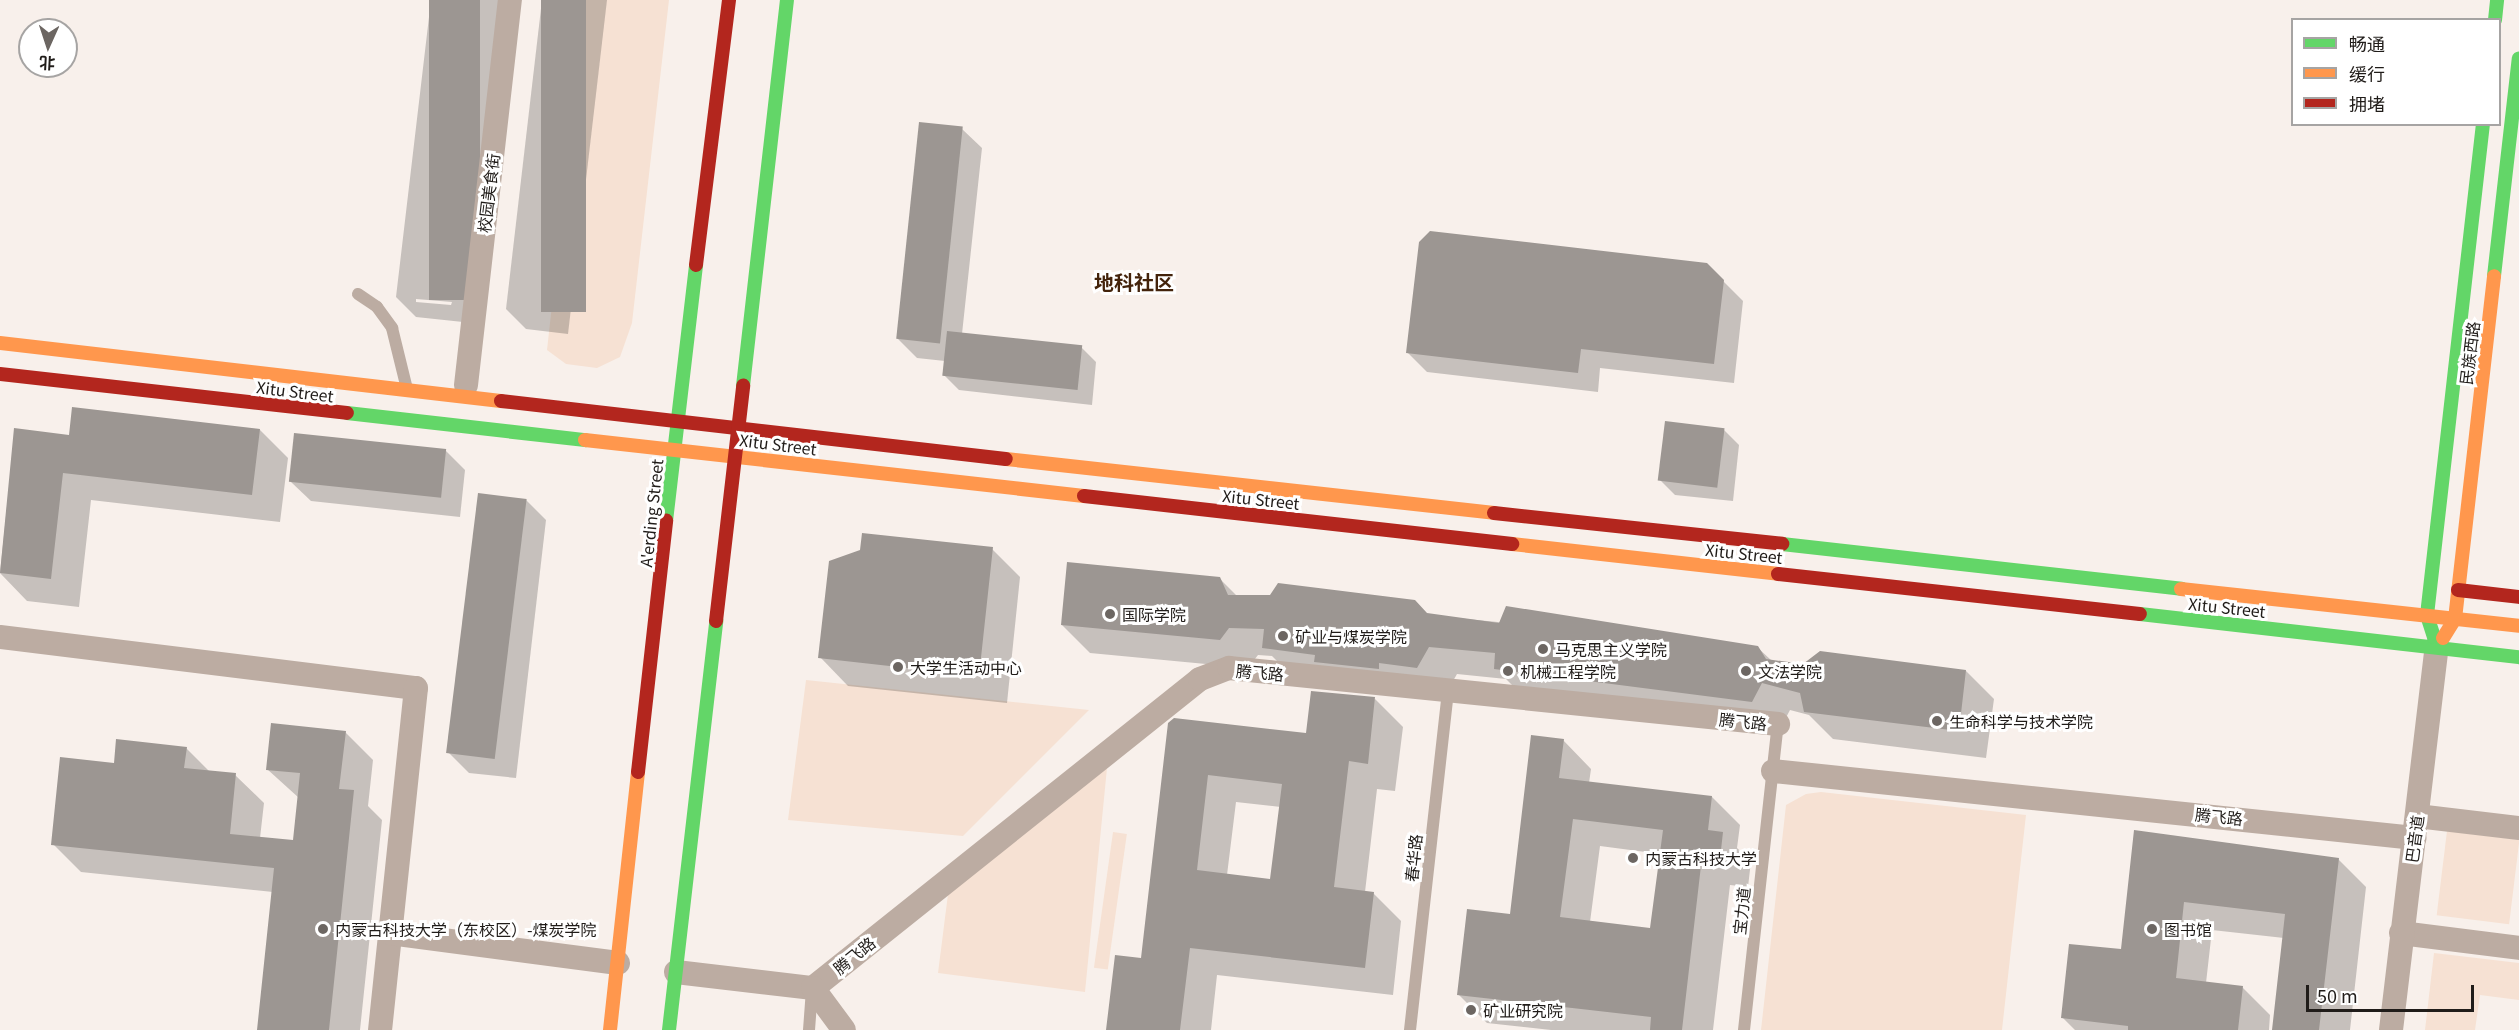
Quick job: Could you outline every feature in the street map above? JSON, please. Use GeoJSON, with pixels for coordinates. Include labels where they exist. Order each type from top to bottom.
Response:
{"type":"FeatureCollection","features":[{"type":"Feature","properties":{"kind":"main road","name":"A'erding Street"},"geometry":{"type":"LineString","coordinates":[[610,1030],[677,422],[729,0]]}},
{"type":"Feature","properties":{"kind":"main road"},"geometry":{"type":"LineString","coordinates":[[669,1030],[787,0]]}},
{"type":"Feature","properties":{"kind":"main road"},"geometry":{"type":"LineString","coordinates":[[2495,18],[2497,0]]}},
{"type":"Feature","properties":{"kind":"main road","name":"民族西路"},"geometry":{"type":"LineString","coordinates":[[2437,647],[2455,619],[2519,58]]}},
{"type":"Feature","properties":{"kind":"main road","name":"民族西路"},"geometry":{"type":"LineString","coordinates":[[2427,615],[2483,126]]}},
{"type":"Feature","properties":{"kind":"main road","name":"Xitu Street"},"geometry":{"type":"LineString","coordinates":[[0,343],[738,429],[2519,626]]}},
{"type":"Feature","properties":{"kind":"main road","name":"Xitu Street"},"geometry":{"type":"LineString","coordinates":[[0,374],[2519,657]]}},
{"type":"Feature","properties":{"kind":"main road"},"geometry":{"type":"LineString","coordinates":[[2458,590],[2519,597]]}},
{"type":"Feature","properties":{"kind":"main road"},"geometry":{"type":"LineString","coordinates":[[2427,615],[2437,647]]}},
{"type":"Feature","properties":{"kind":"street","name":"校园美食街"},"geometry":{"type":"LineString","coordinates":[[465,385],[510,0]]}},
{"type":"Feature","properties":{"kind":"street"},"geometry":{"type":"LineString","coordinates":[[0,637],[416,688],[380,1030]]}},
{"type":"Feature","properties":{"kind":"street","name":"巴音道"},"geometry":{"type":"LineString","coordinates":[[2391,1030],[2437,647]]}},
{"type":"Feature","properties":{"kind":"street","name":"腾飞路"},"geometry":{"type":"LineString","coordinates":[[813,988],[1200,679],[1229,668],[1778,724]]}},
{"type":"Feature","properties":{"kind":"street","name":"腾飞路"},"geometry":{"type":"LineString","coordinates":[[1773,771],[2416,827],[2519,828]]}},
{"type":"Feature","properties":{"kind":"street"},"geometry":{"type":"LineString","coordinates":[[390,933],[618,963]]}},
{"type":"Feature","properties":{"kind":"street"},"geometry":{"type":"LineString","coordinates":[[2401,933],[2519,948]]}},
{"type":"Feature","properties":{"kind":"street"},"geometry":{"type":"LineString","coordinates":[[676,972],[813,988],[844,1030]]}},
{"type":"Feature","properties":{"kind":"lane"},"geometry":{"type":"LineString","coordinates":[[358,294],[377,307],[392,328],[407,390]]}},
{"type":"Feature","properties":{"kind":"lane","name":"春华路"},"geometry":{"type":"LineString","coordinates":[[1410,1030],[1448,691]]}},
{"type":"Feature","properties":{"kind":"lane","name":"宝力道"},"geometry":{"type":"LineString","coordinates":[[1744,1030],[1778,724]]}},
{"type":"Feature","properties":{"kind":"lane"},"geometry":{"type":"LineString","coordinates":[[809,1030],[813,988]]}},
{"type":"Feature","properties":{"kind":"shaded area"},"geometry":{"type":"Polygon","coordinates":[[[586,0],[669,0],[632,323],[620,357],[597,368],[566,364],[547,350],[586,0]]]}},
{"type":"Feature","properties":{"kind":"shaded area"},"geometry":{"type":"Polygon","coordinates":[[[806,680],[1089,710],[963,836],[788,820],[806,680]]]}},
{"type":"Feature","properties":{"kind":"shaded area"},"geometry":{"type":"Polygon","coordinates":[[[1107,768],[1085,992],[938,973],[948,894],[1107,768]]]}},
{"type":"Feature","properties":{"kind":"shaded area"},"geometry":{"type":"Polygon","coordinates":[[[1821,792],[2026,815],[2002,1030],[1761,1030],[1786,805],[1806,794],[1821,792]]]}},
{"type":"Feature","properties":{"kind":"shaded area"},"geometry":{"type":"Polygon","coordinates":[[[2447,831],[2519,840],[2509,924],[2437,915],[2447,831]]]}},
{"type":"Feature","properties":{"kind":"shaded area"},"geometry":{"type":"Polygon","coordinates":[[[1113,832],[1127,834],[1108,970],[1094,968],[1113,832]]]}},
{"type":"Feature","properties":{"kind":"shaded area"},"geometry":{"type":"Polygon","coordinates":[[[2434,953],[2519,963],[2519,1000],[2480,995],[2475,1030],[2425,1030],[2434,953]]]}},
{"type":"Feature","properties":{"kind":"building"},"geometry":{"type":"Polygon","coordinates":[[[429,0],[480,0],[480,300],[429,300],[429,0]]]}},
{"type":"Feature","properties":{"kind":"building"},"geometry":{"type":"Polygon","coordinates":[[[541,0],[586,0],[586,312],[541,312],[541,0]]]}},
{"type":"Feature","properties":{"kind":"building"},"geometry":{"type":"Polygon","coordinates":[[[919,122],[963,127],[940,343],[896,339],[919,122]]]}},
{"type":"Feature","properties":{"kind":"building"},"geometry":{"type":"Polygon","coordinates":[[[1430,231],[1707,263],[1724,280],[1714,364],[1581,349],[1578,373],[1406,353],[1419,242],[1430,231]]]}},
{"type":"Feature","properties":{"kind":"building"},"geometry":{"type":"Polygon","coordinates":[[[947,331],[1082,345],[1078,390],[942,376],[947,331]]]}},
{"type":"Feature","properties":{"kind":"building"},"geometry":{"type":"Polygon","coordinates":[[[72,407],[260,429],[252,495],[63,473],[51,579],[0,573],[14,428],[69,435],[72,407]]]}},
{"type":"Feature","properties":{"kind":"building"},"geometry":{"type":"Polygon","coordinates":[[[1665,421],[1725,428],[1717,488],[1658,481],[1665,421]]]}},
{"type":"Feature","properties":{"kind":"building"},"geometry":{"type":"Polygon","coordinates":[[[294,433],[446,449],[441,498],[289,482],[294,433]]]}},
{"type":"Feature","properties":{"kind":"building"},"geometry":{"type":"Polygon","coordinates":[[[478,493],[527,499],[495,759],[446,753],[478,493]]]}},
{"type":"Feature","properties":{"kind":"building"},"geometry":{"type":"Polygon","coordinates":[[[862,533],[993,547],[979,676],[818,658],[829,561],[860,550],[862,533]]]}},
{"type":"Feature","properties":{"kind":"building"},"geometry":{"type":"Polygon","coordinates":[[[1067,562],[1220,577],[1228,595],[1270,595],[1278,583],[1415,600],[1427,613],[1499,623],[1506,606],[1758,646],[1766,659],[1803,664],[1820,651],[1966,670],[1959,731],[1804,712],[1800,693],[1762,683],[1752,702],[1494,669],[1495,653],[1429,647],[1417,668],[1379,663],[1379,669],[1314,662],[1315,655],[1262,648],[1264,629],[1229,628],[1220,640],[1061,625],[1067,562]]]}},
{"type":"Feature","properties":{"kind":"building"},"geometry":{"type":"Polygon","coordinates":[[[1311,691],[1375,697],[1368,764],[1349,761],[1334,887],[1374,892],[1365,968],[1190,948],[1180,1030],[1106,1030],[1115,955],[1141,958],[1168,723],[1174,718],[1306,733],[1311,691]],[[1208,775],[1197,870],[1270,879],[1282,784],[1208,775]]]}},
{"type":"Feature","properties":{"kind":"building"},"geometry":{"type":"Polygon","coordinates":[[[271,723],[346,731],[339,789],[354,790],[329,1030],[257,1030],[274,868],[51,845],[60,757],[114,763],[116,739],[187,747],[184,768],[236,773],[230,834],[293,840],[300,773],[266,770],[271,723]]]}},
{"type":"Feature","properties":{"kind":"building"},"geometry":{"type":"Polygon","coordinates":[[[1531,735],[1564,739],[1559,778],[1712,796],[1708,830],[1723,832],[1720,859],[1702,857],[1682,1030],[1650,1030],[1651,1017],[1457,995],[1467,909],[1510,914],[1531,735]],[[1573,819],[1560,917],[1650,928],[1663,830],[1573,819]]]}},
{"type":"Feature","properties":{"kind":"building","name":"图书馆"},"geometry":{"type":"Polygon","coordinates":[[[2134,830],[2339,858],[2319,1030],[2272,1030],[2285,914],[2184,902],[2176,978],[2243,986],[2238,1030],[2128,1030],[2128,1026],[2061,1018],[2069,944],[2121,949],[2134,830]]]}},
{"type":"Feature","properties":{"kind":"traffic: fast"},"geometry":{"type":"LineString","coordinates":[[743,386],[787,0]]}},
{"type":"Feature","properties":{"kind":"traffic: fast"},"geometry":{"type":"LineString","coordinates":[[2495,18],[2497,0]]}},
{"type":"Feature","properties":{"kind":"traffic: fast"},"geometry":{"type":"LineString","coordinates":[[2494,276],[2519,58]]}},
{"type":"Feature","properties":{"kind":"traffic: fast"},"geometry":{"type":"LineString","coordinates":[[2434,637],[2427,615],[2483,126]]}},
{"type":"Feature","properties":{"kind":"traffic: fast"},"geometry":{"type":"LineString","coordinates":[[666,521],[696,265]]}},
{"type":"Feature","properties":{"kind":"traffic: fast"},"geometry":{"type":"LineString","coordinates":[[347,413],[585,440]]}},
{"type":"Feature","properties":{"kind":"traffic: fast"},"geometry":{"type":"LineString","coordinates":[[1782,544],[2181,589]]}},
{"type":"Feature","properties":{"kind":"traffic: fast"},"geometry":{"type":"LineString","coordinates":[[2140,614],[2519,657]]}},
{"type":"Feature","properties":{"kind":"traffic: fast"},"geometry":{"type":"LineString","coordinates":[[669,1030],[716,621]]}},
{"type":"Feature","properties":{"kind":"traffic: slow"},"geometry":{"type":"LineString","coordinates":[[2443,638],[2455,619],[2494,276]]}},
{"type":"Feature","properties":{"kind":"traffic: slow"},"geometry":{"type":"LineString","coordinates":[[0,343],[501,401]]}},
{"type":"Feature","properties":{"kind":"traffic: slow"},"geometry":{"type":"LineString","coordinates":[[585,440],[1084,496]]}},
{"type":"Feature","properties":{"kind":"traffic: slow"},"geometry":{"type":"LineString","coordinates":[[1006,459],[1494,513]]}},
{"type":"Feature","properties":{"kind":"traffic: slow"},"geometry":{"type":"LineString","coordinates":[[1512,544],[1778,574]]}},
{"type":"Feature","properties":{"kind":"traffic: slow"},"geometry":{"type":"LineString","coordinates":[[2181,589],[2519,626]]}},
{"type":"Feature","properties":{"kind":"traffic: slow"},"geometry":{"type":"LineString","coordinates":[[610,1030],[638,772]]}},
{"type":"Feature","properties":{"kind":"traffic: jam"},"geometry":{"type":"LineString","coordinates":[[696,265],[729,0]]}},
{"type":"Feature","properties":{"kind":"traffic: jam"},"geometry":{"type":"LineString","coordinates":[[0,374],[347,413]]}},
{"type":"Feature","properties":{"kind":"traffic: jam"},"geometry":{"type":"LineString","coordinates":[[716,621],[743,386]]}},
{"type":"Feature","properties":{"kind":"traffic: jam"},"geometry":{"type":"LineString","coordinates":[[501,401],[1006,459]]}},
{"type":"Feature","properties":{"kind":"traffic: jam"},"geometry":{"type":"LineString","coordinates":[[1084,496],[1512,544]]}},
{"type":"Feature","properties":{"kind":"traffic: jam"},"geometry":{"type":"LineString","coordinates":[[1494,513],[1782,544]]}},
{"type":"Feature","properties":{"kind":"traffic: jam"},"geometry":{"type":"LineString","coordinates":[[638,772],[666,521]]}},
{"type":"Feature","properties":{"kind":"traffic: jam"},"geometry":{"type":"LineString","coordinates":[[1778,574],[2140,614]]}},
{"type":"Feature","properties":{"kind":"traffic: jam"},"geometry":{"type":"LineString","coordinates":[[2458,590],[2519,597]]}},
{"type":"Feature","properties":{"kind":"place","name":"国际学院"},"geometry":{"type":"Point","coordinates":[1110,614]}},
{"type":"Feature","properties":{"kind":"place","name":"矿业与煤炭学院"},"geometry":{"type":"Point","coordinates":[1283,636]}},
{"type":"Feature","properties":{"kind":"place","name":"马克思主义学院"},"geometry":{"type":"Point","coordinates":[1543,649]}},
{"type":"Feature","properties":{"kind":"place","name":"大学生活动中心"},"geometry":{"type":"Point","coordinates":[898,667]}},
{"type":"Feature","properties":{"kind":"place","name":"机械工程学院"},"geometry":{"type":"Point","coordinates":[1508,671]}},
{"type":"Feature","properties":{"kind":"place","name":"文法学院"},"geometry":{"type":"Point","coordinates":[1746,671]}},
{"type":"Feature","properties":{"kind":"place","name":"生命科学与技术学院"},"geometry":{"type":"Point","coordinates":[1937,721]}},
{"type":"Feature","properties":{"kind":"place","name":"内蒙古科技大学"},"geometry":{"type":"Point","coordinates":[1633,858]}},
{"type":"Feature","properties":{"kind":"place","name":"内蒙古科技大学（东校区）-煤炭学院"},"geometry":{"type":"Point","coordinates":[323,929]}},
{"type":"Feature","properties":{"kind":"place","name":"图书馆"},"geometry":{"type":"Point","coordinates":[2152,929]}},
{"type":"Feature","properties":{"kind":"place","name":"矿业研究院"},"geometry":{"type":"Point","coordinates":[1471,1010]}},
{"type":"Feature","properties":{"kind":"district","name":"地科社区"},"geometry":{"type":"Point","coordinates":[1134,281]}}]}
